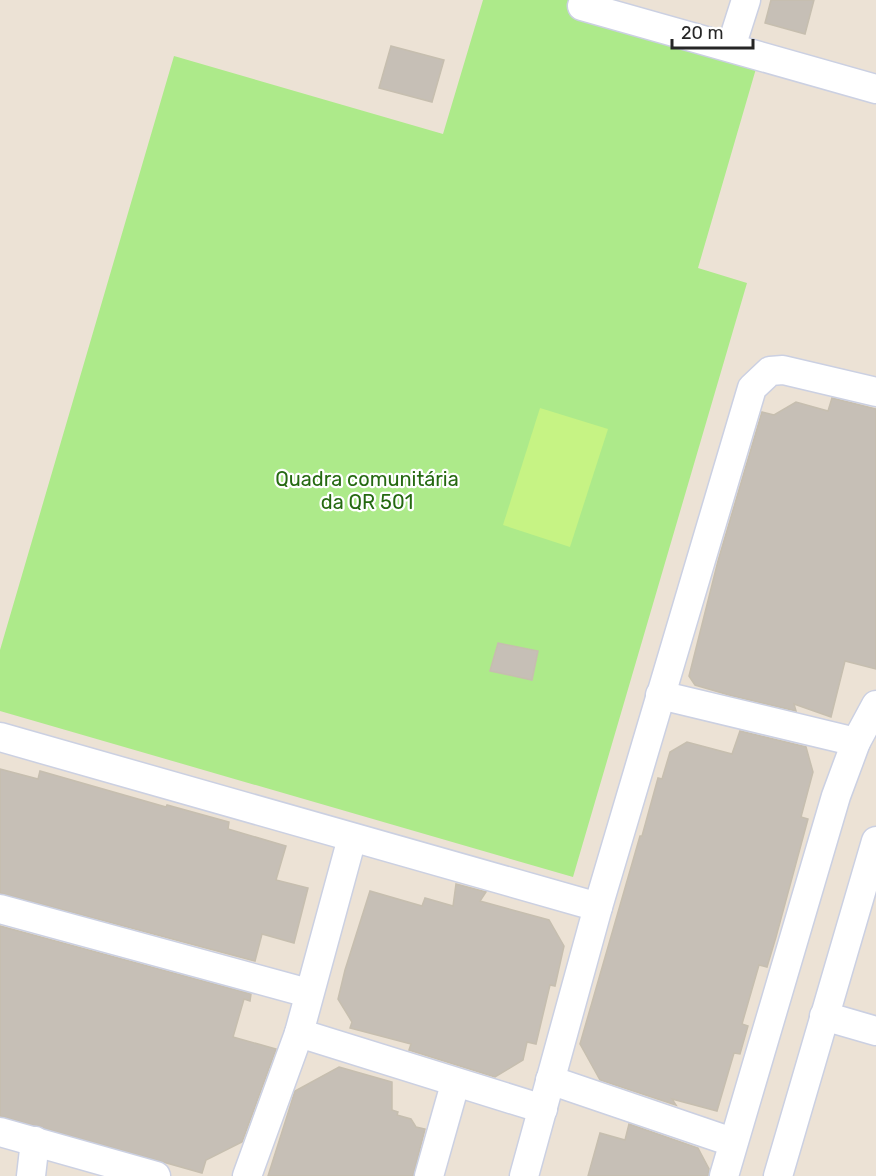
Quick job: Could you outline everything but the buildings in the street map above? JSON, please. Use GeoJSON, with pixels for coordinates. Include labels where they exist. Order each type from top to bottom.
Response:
{"type":"FeatureCollection","features":[{"type":"Feature","properties":{"kind":"street"},"geometry":{"type":"LineString","coordinates":[[584,0],[582,6],[876,89]]}},
{"type":"Feature","properties":{"kind":"street"},"geometry":{"type":"LineString","coordinates":[[731,48],[746,0]]}},
{"type":"Feature","properties":{"kind":"street"},"geometry":{"type":"LineString","coordinates":[[524,1176],[598,907],[752,388],[770,371],[783,370],[876,392]]}},
{"type":"Feature","properties":{"kind":"street"},"geometry":{"type":"LineString","coordinates":[[660,695],[856,742]]}},
{"type":"Feature","properties":{"kind":"street"},"geometry":{"type":"LineString","coordinates":[[723,1176],[836,795],[856,742],[876,705]]}},
{"type":"Feature","properties":{"kind":"street"},"geometry":{"type":"LineString","coordinates":[[0,737],[598,907]]}},
{"type":"Feature","properties":{"kind":"street"},"geometry":{"type":"LineString","coordinates":[[247,1176],[299,1033],[308,993],[352,838]]}},
{"type":"Feature","properties":{"kind":"street"},"geometry":{"type":"LineString","coordinates":[[778,1176],[824,1016],[868,896],[876,841]]}},
{"type":"Feature","properties":{"kind":"street"},"geometry":{"type":"LineString","coordinates":[[0,909],[308,993]]}},
{"type":"Feature","properties":{"kind":"street"},"geometry":{"type":"LineString","coordinates":[[824,1016],[876,1031]]}},
{"type":"Feature","properties":{"kind":"street"},"geometry":{"type":"LineString","coordinates":[[299,1033],[455,1084],[543,1109]]}},
{"type":"Feature","properties":{"kind":"street"},"geometry":{"type":"LineString","coordinates":[[550,1080],[732,1142]]}},
{"type":"Feature","properties":{"kind":"street"},"geometry":{"type":"LineString","coordinates":[[429,1176],[455,1084]]}},
{"type":"Feature","properties":{"kind":"street"},"geometry":{"type":"LineString","coordinates":[[0,1132],[156,1176]]}},
{"type":"Feature","properties":{"kind":"street"},"geometry":{"type":"LineString","coordinates":[[31,1176],[35,1141]]}},
{"type":"Feature","properties":{"kind":"green space","name":"Quadra comunitária da QR 501"},"geometry":{"type":"Polygon","coordinates":[[[483,0],[597,0],[762,48],[698,268],[747,283],[573,877],[0,711],[0,650],[174,56],[443,134],[483,0]]]}},
{"type":"Feature","properties":{"kind":"green space"},"geometry":{"type":"Polygon","coordinates":[[[540,408],[608,429],[570,547],[503,525],[540,408]]]}}]}
